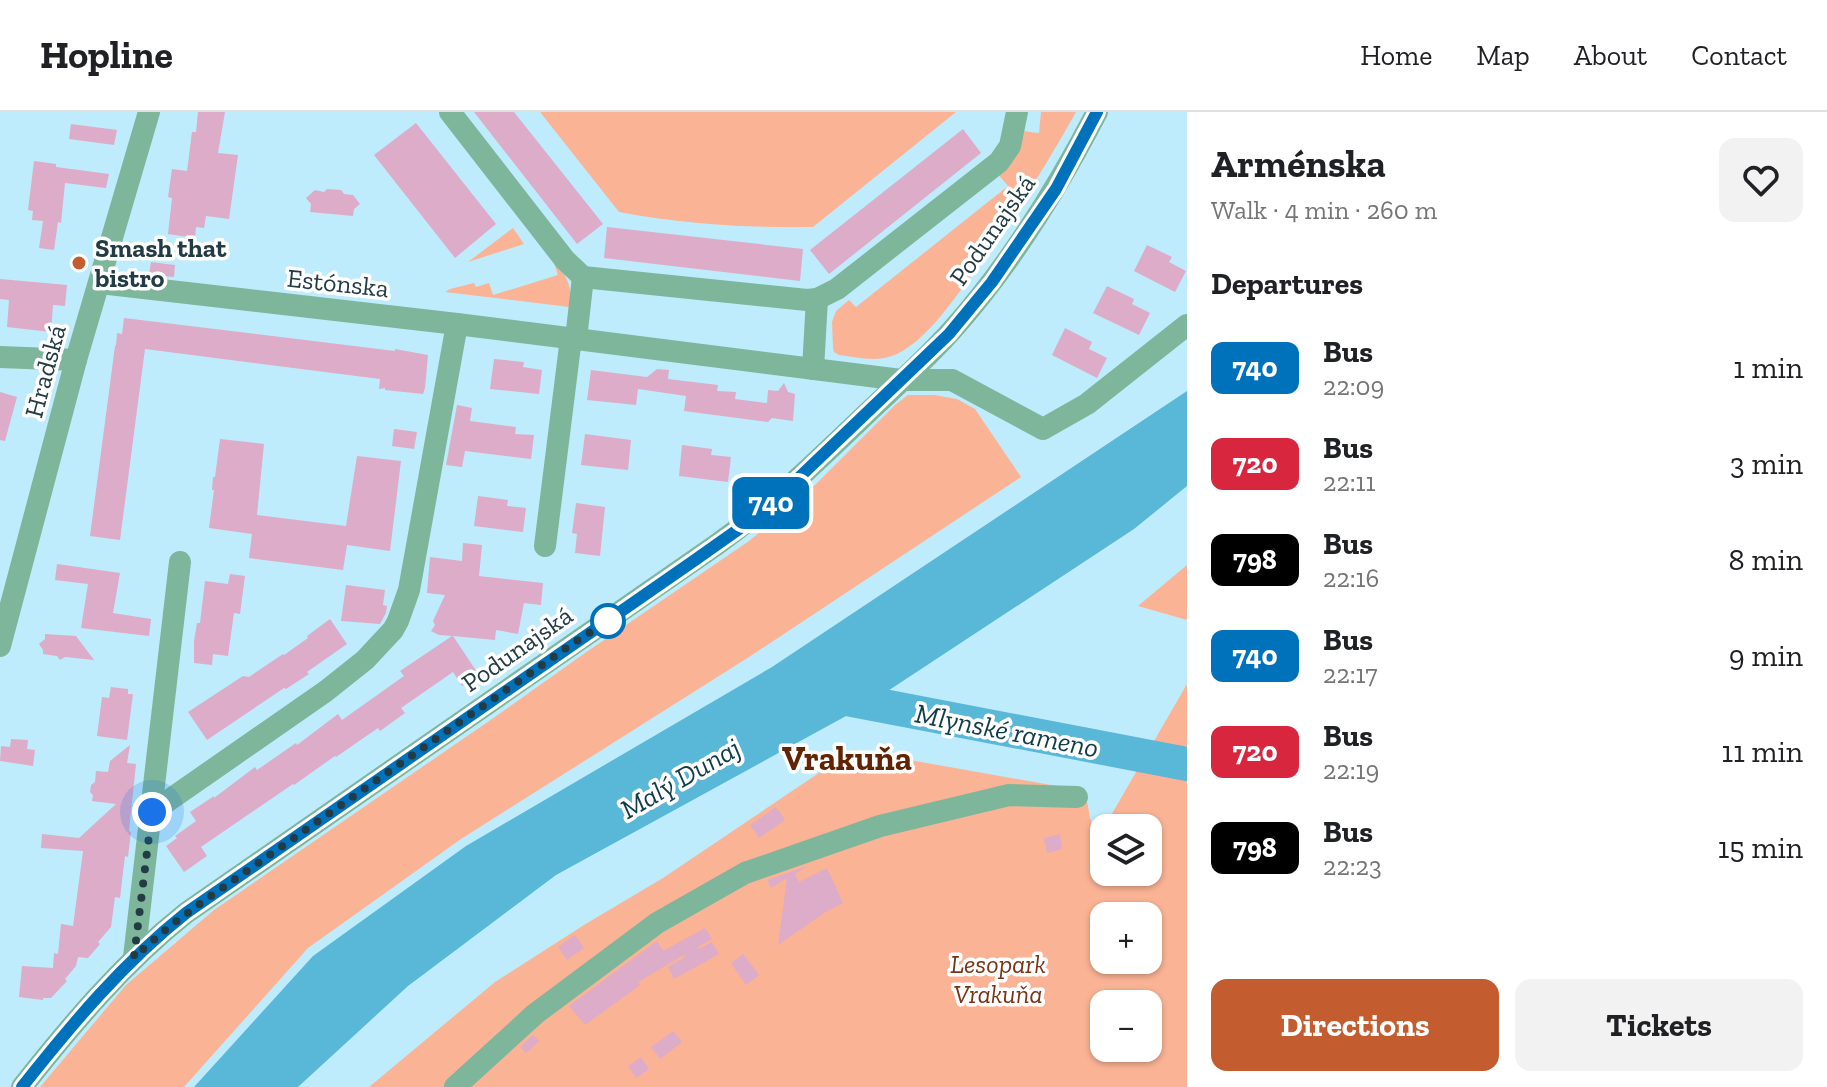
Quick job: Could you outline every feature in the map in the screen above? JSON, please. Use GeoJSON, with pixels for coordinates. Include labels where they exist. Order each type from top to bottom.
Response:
{"type":"FeatureCollection","features":[{"type":"Feature","properties":{"kind":"street","name":"Hradská"},"geometry":{"type":"LineString","coordinates":[[0,646],[76,360],[149,112]]}},
{"type":"Feature","properties":{"kind":"street"},"geometry":{"type":"LineString","coordinates":[[450,112],[565,260],[583,277],[807,300],[817,299],[837,289],[999,162],[1010,146],[1017,112]]}},
{"type":"Feature","properties":{"kind":"street","name":"Podunajská"},"geometry":{"type":"LineString","coordinates":[[22,1087],[134,957],[170,926],[753,519],[808,470],[949,334],[992,282],[1056,189],[1097,112]]}},
{"type":"Feature","properties":{"kind":"street"},"geometry":{"type":"LineString","coordinates":[[545,546],[583,277]]}},
{"type":"Feature","properties":{"kind":"street","name":"Estónska"},"geometry":{"type":"LineString","coordinates":[[100,283],[901,380],[952,380],[1043,429],[1087,404],[1187,325]]}},
{"type":"Feature","properties":{"kind":"street"},"geometry":{"type":"LineString","coordinates":[[813,369],[817,299]]}},
{"type":"Feature","properties":{"kind":"street"},"geometry":{"type":"LineString","coordinates":[[152,812],[326,691],[365,660],[393,630],[409,590],[457,324]]}},
{"type":"Feature","properties":{"kind":"street"},"geometry":{"type":"LineString","coordinates":[[0,357],[76,360]]}},
{"type":"Feature","properties":{"kind":"street"},"geometry":{"type":"LineString","coordinates":[[134,957],[180,562]]}},
{"type":"Feature","properties":{"kind":"street"},"geometry":{"type":"LineString","coordinates":[[455,1087],[535,1014],[657,923],[745,873],[880,826],[1009,795],[1077,797]]}},
{"type":"Feature","properties":{"kind":"green space"},"geometry":{"type":"Polygon","coordinates":[[[540,112],[956,112],[813,227],[789,227],[691,222],[619,212],[540,112]]]}},
{"type":"Feature","properties":{"kind":"green space"},"geometry":{"type":"Polygon","coordinates":[[[1041,112],[1076,112],[1014,213],[940,317],[910,346],[892,356],[869,359],[834,352],[832,322],[836,311],[849,300],[856,307],[1008,186],[997,173],[1022,131],[1039,133],[1041,112]]]}},
{"type":"Feature","properties":{"kind":"green space"},"geometry":{"type":"Polygon","coordinates":[[[513,228],[524,244],[468,262],[513,228]]]}},
{"type":"Feature","properties":{"kind":"green space"},"geometry":{"type":"Polygon","coordinates":[[[554,263],[568,283],[569,307],[445,292],[474,283],[476,287],[489,283],[493,295],[558,275],[554,263]]]}},
{"type":"Feature","properties":{"kind":"green space"},"geometry":{"type":"Polygon","coordinates":[[[908,395],[957,399],[975,409],[1021,477],[749,657],[461,839],[308,948],[184,1087],[40,1087],[126,985],[214,910],[749,541],[804,496],[908,395]]]}},
{"type":"Feature","properties":{"kind":"green space"},"geometry":{"type":"Polygon","coordinates":[[[1187,565],[1187,620],[1138,606],[1187,565]]]}},
{"type":"Feature","properties":{"kind":"green space","name":"Lesopark Vrakuňa"},"geometry":{"type":"Polygon","coordinates":[[[1187,684],[1187,1087],[369,1087],[495,982],[663,878],[853,750],[1085,791],[1090,817],[1090,886],[1162,886],[1162,814],[1112,814],[1187,684]]]}},
{"type":"Feature","properties":{"kind":"water","name":"Malý Dunaj"},"geometry":{"type":"Polygon","coordinates":[[[1187,391],[1187,486],[1134,529],[868,704],[556,875],[408,986],[298,1087],[194,1087],[313,956],[466,846],[772,667],[1187,391]]]}},
{"type":"Feature","properties":{"kind":"building"},"geometry":{"type":"Polygon","coordinates":[[[198,112],[225,112],[218,153],[238,155],[229,219],[206,216],[204,228],[196,227],[195,238],[168,234],[172,198],[168,197],[172,169],[187,171],[198,112]]]}},
{"type":"Feature","properties":{"kind":"building"},"geometry":{"type":"Polygon","coordinates":[[[474,112],[514,112],[603,224],[577,244],[474,112]]]}},
{"type":"Feature","properties":{"kind":"building"},"geometry":{"type":"Polygon","coordinates":[[[416,123],[496,224],[455,258],[374,155],[416,123]]]}},
{"type":"Feature","properties":{"kind":"building"},"geometry":{"type":"Polygon","coordinates":[[[71,124],[117,130],[114,145],[69,139],[71,124]]]}},
{"type":"Feature","properties":{"kind":"building"},"geometry":{"type":"Polygon","coordinates":[[[963,129],[981,153],[829,274],[810,250],[963,129]]]}},
{"type":"Feature","properties":{"kind":"building"},"geometry":{"type":"Polygon","coordinates":[[[34,161],[109,174],[106,188],[65,183],[61,223],[58,222],[54,250],[39,248],[43,221],[32,220],[33,211],[28,210],[34,161]]]}},
{"type":"Feature","properties":{"kind":"building"},"geometry":{"type":"Polygon","coordinates":[[[327,189],[353,195],[360,204],[354,209],[353,216],[310,212],[311,204],[306,198],[315,190],[324,192],[327,189]]]}},
{"type":"Feature","properties":{"kind":"building"},"geometry":{"type":"Polygon","coordinates":[[[607,227],[803,249],[800,281],[604,258],[607,227]]]}},
{"type":"Feature","properties":{"kind":"building"},"geometry":{"type":"Polygon","coordinates":[[[1147,245],[1172,257],[1169,262],[1186,271],[1175,292],[1134,271],[1147,245]]]}},
{"type":"Feature","properties":{"kind":"building"},"geometry":{"type":"Polygon","coordinates":[[[151,262],[175,265],[174,277],[149,275],[151,262]]]}},
{"type":"Feature","properties":{"kind":"building"},"geometry":{"type":"Polygon","coordinates":[[[0,279],[67,285],[65,306],[53,305],[51,332],[7,327],[9,300],[0,299],[0,279]]]}},
{"type":"Feature","properties":{"kind":"building"},"geometry":{"type":"Polygon","coordinates":[[[1107,286],[1134,299],[1132,304],[1150,313],[1139,335],[1093,313],[1107,286]]]}},
{"type":"Feature","properties":{"kind":"building"},"geometry":{"type":"Polygon","coordinates":[[[124,318],[428,355],[425,388],[423,394],[385,390],[379,389],[380,379],[145,349],[120,540],[90,536],[117,333],[122,334],[124,318]]]}},
{"type":"Feature","properties":{"kind":"building"},"geometry":{"type":"Polygon","coordinates":[[[1065,328],[1092,342],[1089,349],[1107,358],[1097,378],[1052,355],[1065,328]]]}},
{"type":"Feature","properties":{"kind":"building"},"geometry":{"type":"Polygon","coordinates":[[[494,359],[524,362],[523,367],[542,370],[539,394],[490,389],[494,359]]]}},
{"type":"Feature","properties":{"kind":"building"},"geometry":{"type":"Polygon","coordinates":[[[657,369],[669,370],[668,379],[718,385],[717,391],[736,392],[735,399],[767,403],[768,390],[778,391],[784,383],[788,392],[795,394],[793,421],[772,418],[768,422],[684,411],[686,396],[638,389],[636,405],[587,400],[591,370],[647,377],[657,369]]]}},
{"type":"Feature","properties":{"kind":"building"},"geometry":{"type":"Polygon","coordinates":[[[0,392],[17,397],[5,441],[0,440],[0,392]]]}},
{"type":"Feature","properties":{"kind":"building"},"geometry":{"type":"Polygon","coordinates":[[[457,405],[472,408],[470,421],[516,427],[515,434],[534,435],[531,459],[465,451],[462,467],[446,465],[457,405]]]}},
{"type":"Feature","properties":{"kind":"building"},"geometry":{"type":"Polygon","coordinates":[[[394,429],[417,432],[414,449],[392,446],[394,429]]]}},
{"type":"Feature","properties":{"kind":"building"},"geometry":{"type":"Polygon","coordinates":[[[585,434],[631,440],[628,470],[581,465],[585,434]]]}},
{"type":"Feature","properties":{"kind":"building"},"geometry":{"type":"Polygon","coordinates":[[[220,439],[264,444],[257,515],[346,526],[357,456],[401,461],[390,551],[347,545],[343,570],[249,558],[252,534],[209,528],[220,439]]]}},
{"type":"Feature","properties":{"kind":"building"},"geometry":{"type":"Polygon","coordinates":[[[682,445],[712,449],[711,455],[731,457],[728,482],[679,476],[682,445]]]}},
{"type":"Feature","properties":{"kind":"building"},"geometry":{"type":"Polygon","coordinates":[[[478,496],[508,500],[507,506],[526,508],[523,532],[474,526],[478,496]]]}},
{"type":"Feature","properties":{"kind":"building"},"geometry":{"type":"Polygon","coordinates":[[[576,503],[605,507],[600,556],[575,553],[577,534],[572,533],[576,503]]]}},
{"type":"Feature","properties":{"kind":"building"},"geometry":{"type":"Polygon","coordinates":[[[463,543],[482,545],[479,576],[543,583],[541,605],[524,603],[518,634],[496,630],[495,640],[453,636],[479,675],[462,686],[453,672],[401,708],[405,713],[380,731],[378,728],[201,847],[207,856],[184,872],[166,846],[196,821],[190,812],[255,767],[257,770],[297,745],[338,714],[342,720],[404,676],[400,671],[452,636],[431,631],[445,595],[427,593],[430,557],[462,561],[463,543]]]}},
{"type":"Feature","properties":{"kind":"building"},"geometry":{"type":"Polygon","coordinates":[[[57,564],[120,573],[113,613],[151,619],[149,636],[81,628],[88,584],[55,580],[57,564]]]}},
{"type":"Feature","properties":{"kind":"building"},"geometry":{"type":"Polygon","coordinates":[[[230,574],[245,576],[240,614],[234,613],[228,656],[213,654],[212,665],[194,663],[194,641],[197,623],[200,623],[205,581],[228,584],[230,574]]]}},
{"type":"Feature","properties":{"kind":"building"},"geometry":{"type":"Polygon","coordinates":[[[346,585],[385,590],[383,605],[387,606],[386,613],[380,624],[341,621],[346,585]]]}},
{"type":"Feature","properties":{"kind":"building"},"geometry":{"type":"Polygon","coordinates":[[[330,619],[347,644],[307,672],[309,674],[207,740],[188,712],[243,676],[249,677],[284,655],[330,619]]]}},
{"type":"Feature","properties":{"kind":"building"},"geometry":{"type":"Polygon","coordinates":[[[45,634],[76,636],[94,660],[65,657],[60,660],[57,656],[43,654],[39,644],[45,639],[45,634]]]}},
{"type":"Feature","properties":{"kind":"building"},"geometry":{"type":"Polygon","coordinates":[[[111,687],[128,689],[128,694],[133,694],[127,740],[97,736],[102,697],[109,698],[111,687]]]}},
{"type":"Feature","properties":{"kind":"building"},"geometry":{"type":"Polygon","coordinates":[[[11,739],[28,740],[27,749],[35,750],[33,766],[0,761],[1,746],[10,747],[11,739]]]}},
{"type":"Feature","properties":{"kind":"building"},"geometry":{"type":"Polygon","coordinates":[[[130,745],[127,763],[136,764],[131,832],[120,898],[115,897],[111,927],[88,958],[78,957],[76,966],[65,979],[67,981],[51,998],[19,997],[22,966],[53,968],[54,953],[58,954],[61,924],[73,926],[83,851],[41,848],[42,834],[79,838],[116,804],[92,801],[91,785],[95,782],[96,771],[108,772],[110,761],[130,745]]]}},
{"type":"Feature","properties":{"kind":"building"},"geometry":{"type":"Polygon","coordinates":[[[776,807],[785,820],[759,838],[750,825],[776,807]]]}},
{"type":"Feature","properties":{"kind":"building"},"geometry":{"type":"Polygon","coordinates":[[[1060,834],[1062,849],[1047,853],[1044,838],[1060,834]]]}},
{"type":"Feature","properties":{"kind":"building"},"geometry":{"type":"Polygon","coordinates":[[[808,866],[795,874],[799,882],[827,868],[843,903],[778,945],[787,878],[771,888],[767,880],[808,866]]]}},
{"type":"Feature","properties":{"kind":"building"},"geometry":{"type":"Polygon","coordinates":[[[705,928],[712,939],[699,949],[712,942],[719,954],[674,979],[668,967],[684,955],[638,982],[640,985],[585,1025],[569,1006],[657,941],[663,951],[705,928]]]}},
{"type":"Feature","properties":{"kind":"building"},"geometry":{"type":"Polygon","coordinates":[[[575,935],[584,948],[567,960],[558,947],[575,935]]]}},
{"type":"Feature","properties":{"kind":"building"},"geometry":{"type":"Polygon","coordinates":[[[743,954],[759,975],[746,985],[731,963],[743,954]]]}},
{"type":"Feature","properties":{"kind":"building"},"geometry":{"type":"Polygon","coordinates":[[[673,1031],[682,1042],[660,1059],[651,1047],[673,1031]]]}},
{"type":"Feature","properties":{"kind":"building"},"geometry":{"type":"Polygon","coordinates":[[[533,1035],[539,1041],[526,1053],[520,1047],[533,1035]]]}},
{"type":"Feature","properties":{"kind":"building"},"geometry":{"type":"Polygon","coordinates":[[[641,1057],[649,1069],[636,1078],[628,1066],[641,1057]]]}},
{"type":"Feature","properties":{"kind":"waterway","name":"Mlynské rameno"},"geometry":{"type":"LineString","coordinates":[[826,695],[1187,764]]}},
{"type":"Feature","properties":{"kind":"bus line","name":"740"},"geometry":{"type":"LineString","coordinates":[[22,1087],[109,983],[134,957],[186,913],[695,560],[753,519],[786,490],[957,325],[992,282],[1056,189],[1097,112]]}},
{"type":"Feature","properties":{"kind":"place","name":"Smash that bistro"},"geometry":{"type":"Point","coordinates":[79,263]}},
{"type":"Feature","properties":{"kind":"district","name":"Vrakuňa"},"geometry":{"type":"Point","coordinates":[847,758]}},
{"type":"Feature","properties":{"kind":"route"},"geometry":{"type":"LineString","coordinates":[[152,812],[134,957],[205,900],[608,621]]}}]}
